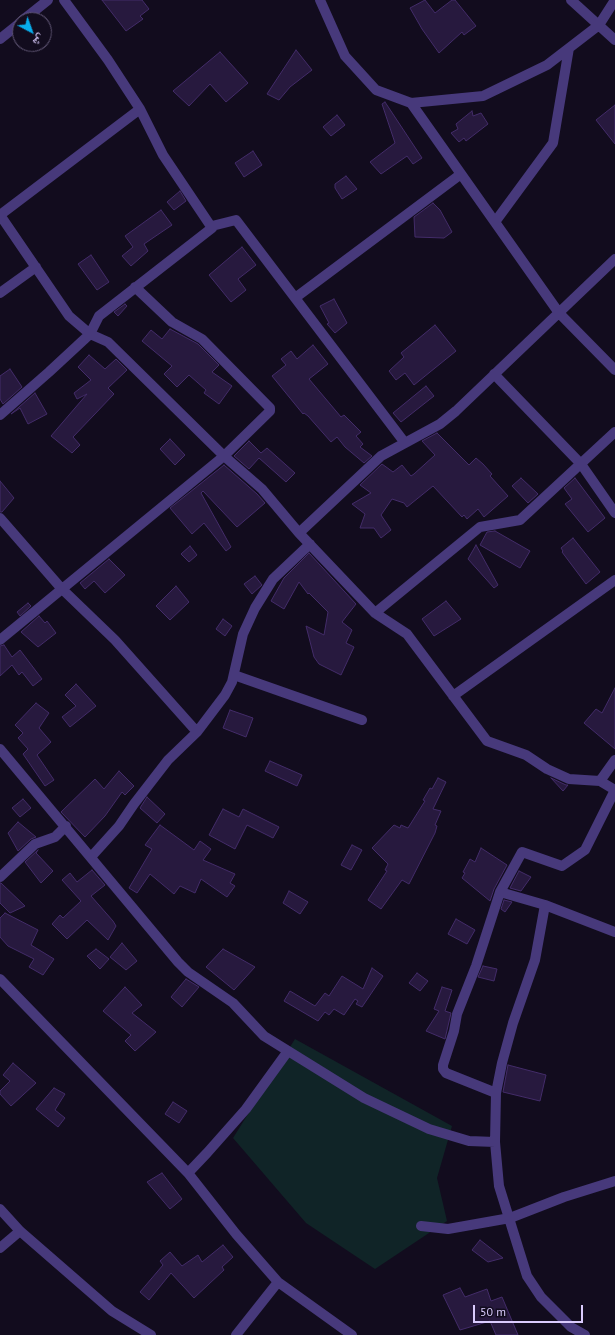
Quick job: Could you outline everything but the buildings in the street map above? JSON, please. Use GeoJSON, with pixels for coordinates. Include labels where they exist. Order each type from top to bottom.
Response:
{"type":"FeatureCollection","features":[{"type":"Feature","properties":{"kind":"street"},"geometry":{"type":"LineString","coordinates":[[33,12],[48,0]]}},
{"type":"Feature","properties":{"kind":"street"},"geometry":{"type":"LineString","coordinates":[[64,0],[108,60],[140,109],[163,154],[212,226]]}},
{"type":"Feature","properties":{"kind":"street"},"geometry":{"type":"LineString","coordinates":[[320,0],[345,56],[376,90],[411,103],[483,96],[547,65],[599,25],[615,0]]}},
{"type":"Feature","properties":{"kind":"street"},"geometry":{"type":"LineString","coordinates":[[572,0],[615,40]]}},
{"type":"Feature","properties":{"kind":"street"},"geometry":{"type":"LineString","coordinates":[[0,39],[12,29]]}},
{"type":"Feature","properties":{"kind":"street"},"geometry":{"type":"LineString","coordinates":[[495,222],[553,144],[569,48]]}},
{"type":"Feature","properties":{"kind":"street"},"geometry":{"type":"LineString","coordinates":[[411,103],[559,313],[615,370]]}},
{"type":"Feature","properties":{"kind":"street"},"geometry":{"type":"LineString","coordinates":[[140,109],[0,215],[69,316],[90,334],[108,342],[224,456],[262,489],[299,533],[374,613],[407,634],[487,741],[526,755],[569,779],[600,781],[615,790],[585,850],[562,866],[522,852],[500,892],[476,966],[457,1014],[454,1031],[443,1065],[443,1069],[446,1073],[496,1093]]}},
{"type":"Feature","properties":{"kind":"street"},"geometry":{"type":"LineString","coordinates":[[294,298],[461,174]]}},
{"type":"Feature","properties":{"kind":"street"},"geometry":{"type":"LineString","coordinates":[[212,226],[236,220],[405,444]]}},
{"type":"Feature","properties":{"kind":"street"},"geometry":{"type":"LineString","coordinates":[[0,415],[90,334],[99,316],[212,229],[212,226]]}},
{"type":"Feature","properties":{"kind":"street"},"geometry":{"type":"LineString","coordinates":[[299,533],[381,456],[440,424],[615,259]]}},
{"type":"Feature","properties":{"kind":"street"},"geometry":{"type":"LineString","coordinates":[[0,293],[36,267]]}},
{"type":"Feature","properties":{"kind":"street"},"geometry":{"type":"LineString","coordinates":[[0,640],[61,588],[224,456],[269,413],[270,408],[202,339],[166,317],[135,287]]}},
{"type":"Feature","properties":{"kind":"street"},"geometry":{"type":"LineString","coordinates":[[494,374],[581,464],[615,513]]}},
{"type":"Feature","properties":{"kind":"street"},"geometry":{"type":"LineString","coordinates":[[374,613],[480,527],[520,520],[615,432]]}},
{"type":"Feature","properties":{"kind":"street"},"geometry":{"type":"LineString","coordinates":[[0,518],[61,588],[115,640],[197,732]]}},
{"type":"Feature","properties":{"kind":"street"},"geometry":{"type":"LineString","coordinates":[[91,857],[119,826],[168,760],[197,732],[225,695],[234,676],[243,634],[256,608],[273,579],[310,544]]}},
{"type":"Feature","properties":{"kind":"street"},"geometry":{"type":"LineString","coordinates":[[453,696],[615,580]]}},
{"type":"Feature","properties":{"kind":"street"},"geometry":{"type":"LineString","coordinates":[[234,676],[362,720]]}},
{"type":"Feature","properties":{"kind":"street"},"geometry":{"type":"LineString","coordinates":[[0,749],[188,972],[233,1003],[264,1036],[364,1098],[429,1130],[469,1141],[495,1142]]}},
{"type":"Feature","properties":{"kind":"street"},"geometry":{"type":"LineString","coordinates":[[600,781],[615,760]]}},
{"type":"Feature","properties":{"kind":"street"},"geometry":{"type":"LineString","coordinates":[[0,877],[35,844],[55,837],[66,826]]}},
{"type":"Feature","properties":{"kind":"street"},"geometry":{"type":"LineString","coordinates":[[500,892],[545,906],[615,932]]}},
{"type":"Feature","properties":{"kind":"street"},"geometry":{"type":"LineString","coordinates":[[545,906],[535,960],[513,1022],[496,1093],[495,1142],[499,1186],[527,1276],[532,1285],[541,1297],[571,1327],[585,1335]]}},
{"type":"Feature","properties":{"kind":"street"},"geometry":{"type":"LineString","coordinates":[[0,979],[188,1173],[236,1234],[278,1282],[352,1335]]}},
{"type":"Feature","properties":{"kind":"street"},"geometry":{"type":"LineString","coordinates":[[188,1173],[208,1154],[246,1109],[288,1050]]}},
{"type":"Feature","properties":{"kind":"street"},"geometry":{"type":"LineString","coordinates":[[421,1226],[448,1230],[510,1218],[564,1197],[615,1181]]}},
{"type":"Feature","properties":{"kind":"street"},"geometry":{"type":"LineString","coordinates":[[0,1209],[20,1231],[112,1311],[151,1335]]}},
{"type":"Feature","properties":{"kind":"street"},"geometry":{"type":"LineString","coordinates":[[0,1248],[20,1231]]}},
{"type":"Feature","properties":{"kind":"street"},"geometry":{"type":"LineString","coordinates":[[236,1335],[278,1282]]}},
{"type":"Feature","properties":{"kind":"green space"},"geometry":{"type":"Polygon","coordinates":[[[295,1039],[452,1126],[437,1178],[447,1221],[375,1269],[306,1223],[233,1138],[295,1039]]]}}]}
